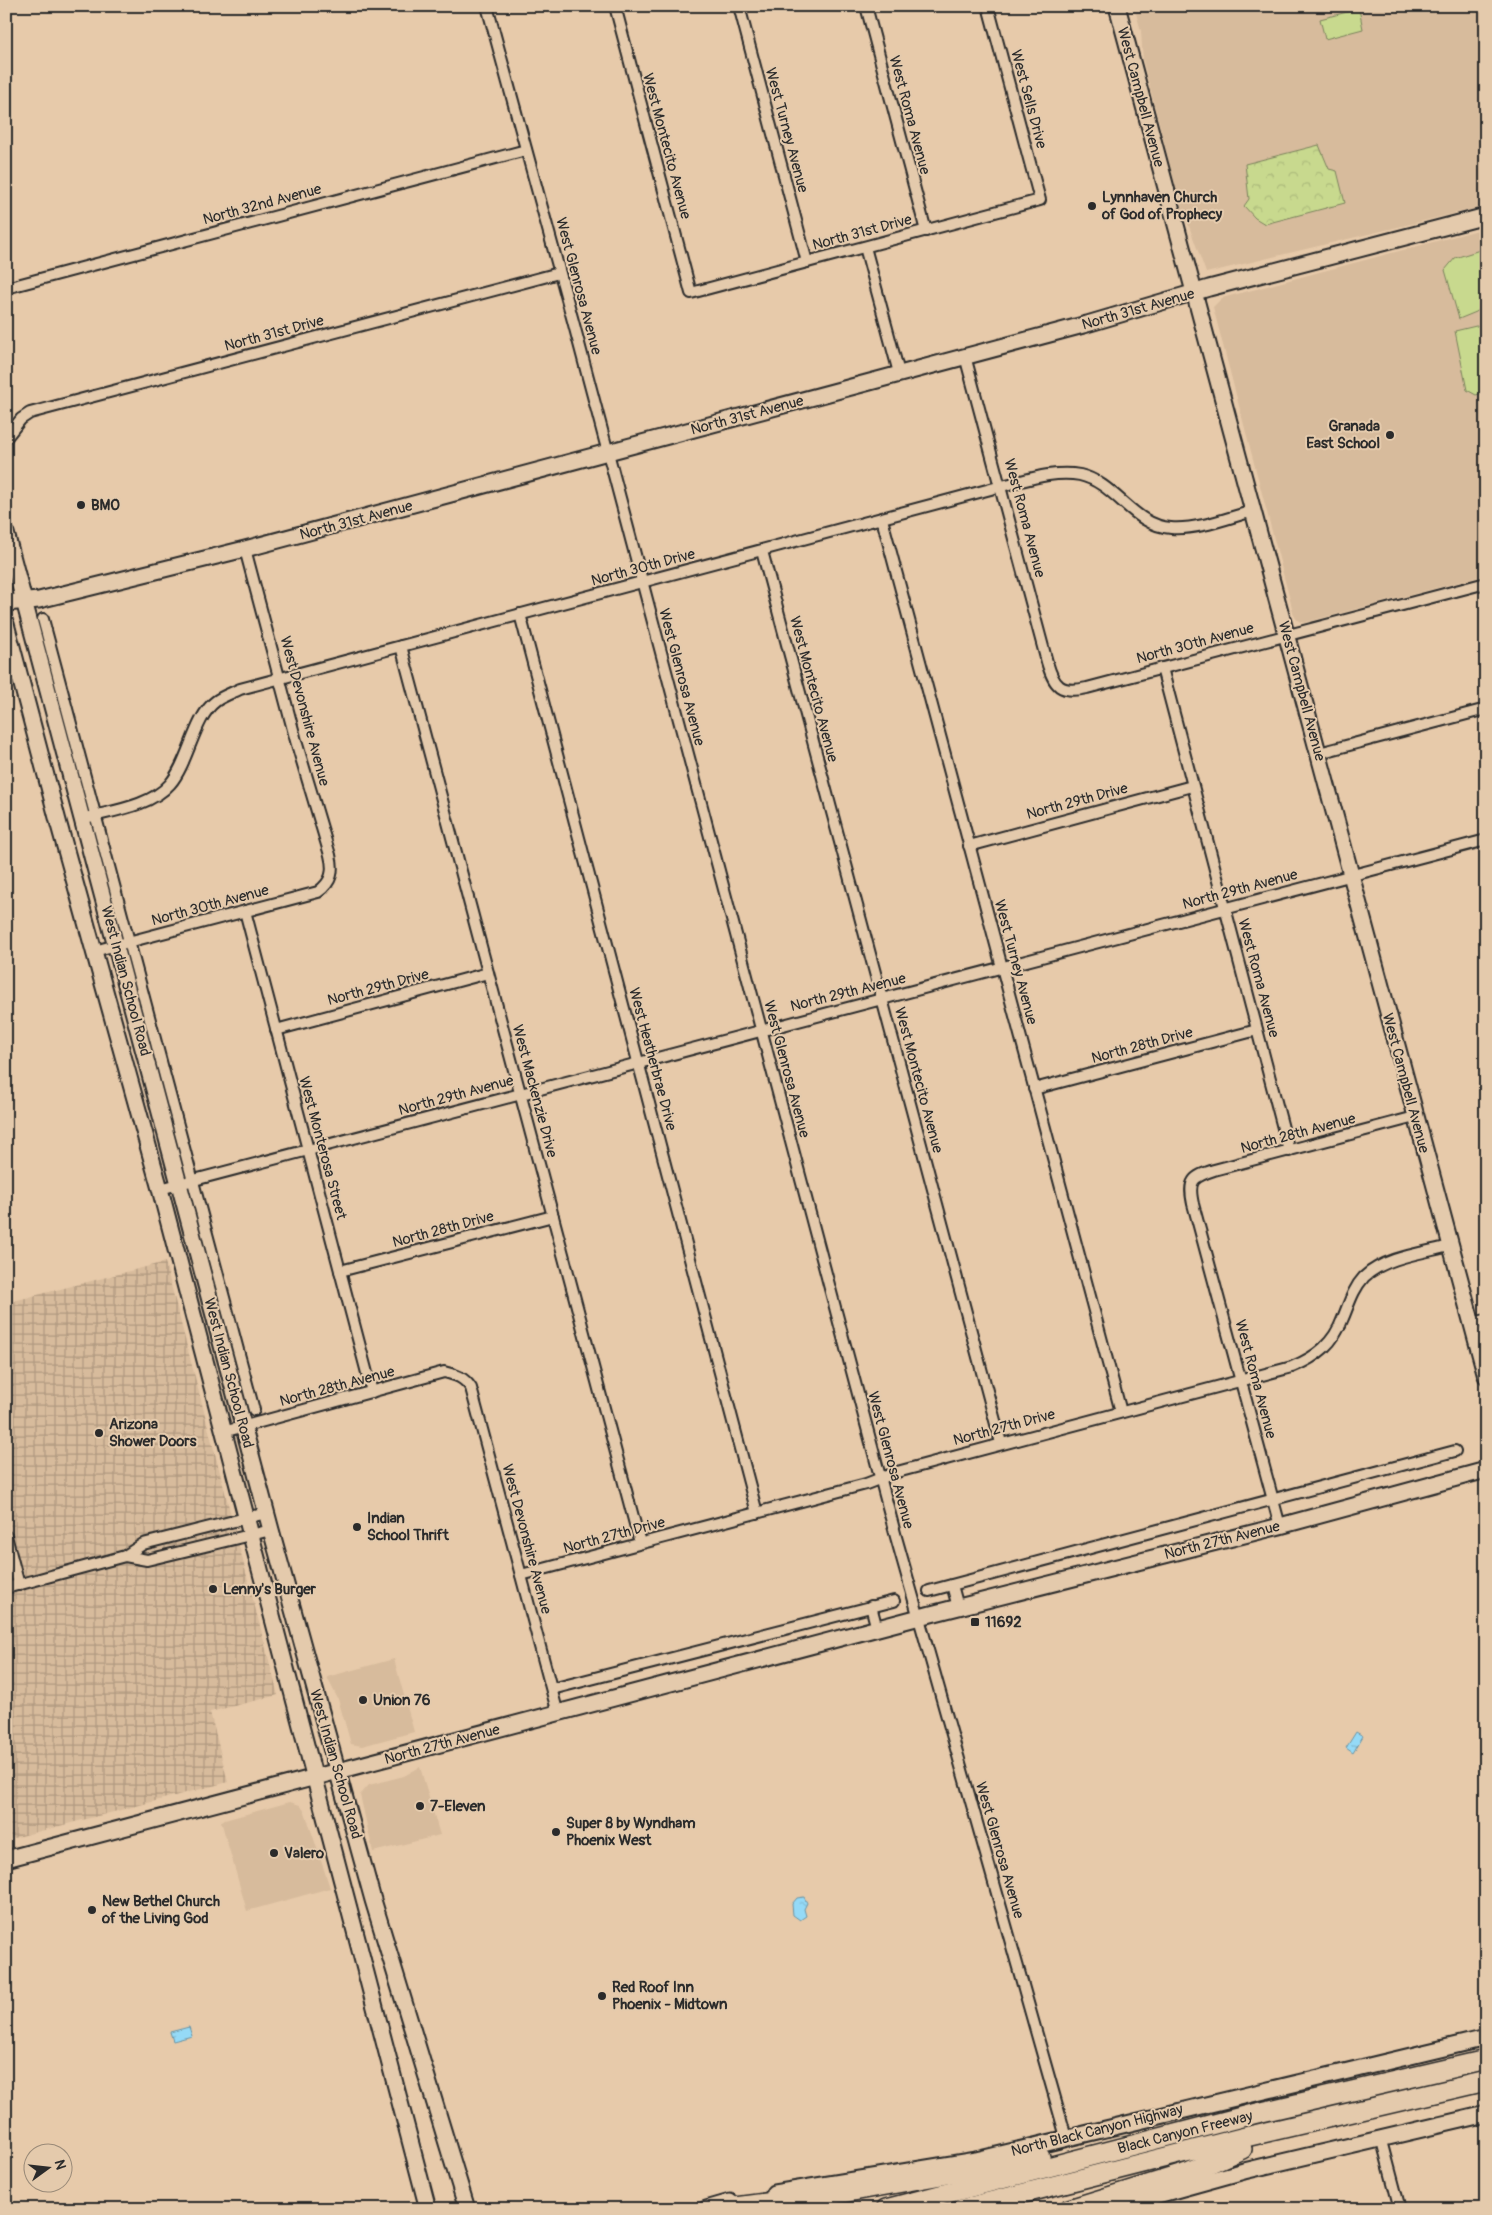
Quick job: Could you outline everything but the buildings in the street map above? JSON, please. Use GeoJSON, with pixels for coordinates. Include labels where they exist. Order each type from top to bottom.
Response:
{"type":"FeatureCollection","features":[{"type":"Feature","properties":{"kind":"highway","name":"Black Canyon Freeway"},"geometry":{"type":"LineString","coordinates":[[886,2209],[1254,2114],[1486,2060]]}},
{"type":"Feature","properties":{"kind":"highway"},"geometry":{"type":"LineString","coordinates":[[948,2193],[974,2195],[1304,2113],[1486,2071]]}},
{"type":"Feature","properties":{"kind":"highway"},"geometry":{"type":"LineString","coordinates":[[962,2209],[1241,2138],[1486,2081]]}},
{"type":"Feature","properties":{"kind":"highway","name":"Black Canyon Freeway"},"geometry":{"type":"LineString","coordinates":[[1004,2209],[1242,2149],[1486,2091]]}},
{"type":"Feature","properties":{"kind":"highway"},"geometry":{"type":"LineString","coordinates":[[1069,2209],[1190,2172],[1242,2149]]}},
{"type":"Feature","properties":{"kind":"highway"},"geometry":{"type":"LineString","coordinates":[[720,2209],[848,2192],[1038,2158],[1104,2152]]}},
{"type":"Feature","properties":{"kind":"main road","name":"West Campbell Avenue"},"geometry":{"type":"LineString","coordinates":[[1117,6],[1450,1246],[1479,1321],[1486,1376]]}},
{"type":"Feature","properties":{"kind":"main road","name":"North 31st Avenue"},"geometry":{"type":"LineString","coordinates":[[6,603],[39,600],[245,549],[1486,216]]}},
{"type":"Feature","properties":{"kind":"main road","name":"West Indian School Road"},"geometry":{"type":"LineString","coordinates":[[6,532],[24,601],[89,817],[123,943],[186,1182],[243,1426],[266,1513],[373,1900],[467,2209]]}},
{"type":"Feature","properties":{"kind":"main road","name":"West Indian School Road"},"geometry":{"type":"LineString","coordinates":[[6,624],[160,1189],[428,2209]]}},
{"type":"Feature","properties":{"kind":"main road","name":"North 27th Avenue"},"geometry":{"type":"LineString","coordinates":[[6,1859],[958,1607],[1280,1526],[1486,1470]]}},
{"type":"Feature","properties":{"kind":"main road","name":"North Black Canyon Highway"},"geometry":{"type":"LineString","coordinates":[[706,2209],[764,2194],[976,2160],[1486,2038]]}},
{"type":"Feature","properties":{"kind":"main road"},"geometry":{"type":"LineString","coordinates":[[1107,2209],[1381,2137],[1486,2114]]}},
{"type":"Feature","properties":{"kind":"street","name":"West Glenrosa Avenue"},"geometry":{"type":"LineString","coordinates":[[487,6],[881,1478],[1066,2137]]}},
{"type":"Feature","properties":{"kind":"street","name":"West Montecito Avenue"},"geometry":{"type":"LineString","coordinates":[[615,6],[691,293]]}},
{"type":"Feature","properties":{"kind":"street","name":"West Turney Avenue"},"geometry":{"type":"LineString","coordinates":[[738,6],[807,262]]}},
{"type":"Feature","properties":{"kind":"street","name":"West Roma Avenue"},"geometry":{"type":"LineString","coordinates":[[866,6],[926,231]]}},
{"type":"Feature","properties":{"kind":"street","name":"West Sells Drive"},"geometry":{"type":"LineString","coordinates":[[988,6],[1040,200]]}},
{"type":"Feature","properties":{"kind":"street","name":"North 32nd Avenue"},"geometry":{"type":"LineString","coordinates":[[6,288],[526,150]]}},
{"type":"Feature","properties":{"kind":"street","name":"North 31st Drive"},"geometry":{"type":"LineString","coordinates":[[691,293],[1040,200]]}},
{"type":"Feature","properties":{"kind":"street"},"geometry":{"type":"LineString","coordinates":[[865,247],[899,373]]}},
{"type":"Feature","properties":{"kind":"street","name":"North 31st Drive"},"geometry":{"type":"LineString","coordinates":[[6,438],[21,419],[30,413],[560,273]]}},
{"type":"Feature","properties":{"kind":"street","name":"West Roma Avenue"},"geometry":{"type":"LineString","coordinates":[[965,356],[1002,486],[1047,662],[1058,686]]}},
{"type":"Feature","properties":{"kind":"street","name":"North 30th Drive"},"geometry":{"type":"LineString","coordinates":[[89,817],[138,804],[170,785],[186,758],[202,719],[215,702],[240,689],[279,677],[642,583],[1002,486],[1046,475],[1066,473],[1082,475],[1105,485],[1148,522],[1170,529],[1196,526],[1253,511]]}},
{"type":"Feature","properties":{"kind":"street","name":"West Turney Avenue"},"geometry":{"type":"LineString","coordinates":[[882,519],[1121,1412]]}},
{"type":"Feature","properties":{"kind":"street","name":"West Devonshire Avenue"},"geometry":{"type":"LineString","coordinates":[[245,549],[330,855],[332,865],[330,881]]}},
{"type":"Feature","properties":{"kind":"street","name":"West Montecito Avenue"},"geometry":{"type":"LineString","coordinates":[[762,551],[1001,1444]]}},
{"type":"Feature","properties":{"kind":"street","name":"North 30th Avenue"},"geometry":{"type":"LineString","coordinates":[[1058,686],[1071,691],[1079,690],[1286,634],[1486,583]]}},
{"type":"Feature","properties":{"kind":"street","name":"West Heatherbrae Drive"},"geometry":{"type":"LineString","coordinates":[[520,614],[757,1513]]}},
{"type":"Feature","properties":{"kind":"street","name":"West Indian School Road"},"geometry":{"type":"LineString","coordinates":[[43,619],[89,817]]}},
{"type":"Feature","properties":{"kind":"street","name":"West Mackenzie Drive"},"geometry":{"type":"LineString","coordinates":[[401,646],[640,1543]]}},
{"type":"Feature","properties":{"kind":"street","name":"West Roma Avenue"},"geometry":{"type":"LineString","coordinates":[[1162,668],[1289,1151]]}},
{"type":"Feature","properties":{"kind":"street"},"geometry":{"type":"LineString","coordinates":[[1319,753],[1486,709]]}},
{"type":"Feature","properties":{"kind":"street","name":"North 29th Drive"},"geometry":{"type":"LineString","coordinates":[[969,846],[1192,786]]}},
{"type":"Feature","properties":{"kind":"street","name":"North 29th Avenue"},"geometry":{"type":"LineString","coordinates":[[160,1189],[762,1029],[1486,840]]}},
{"type":"Feature","properties":{"kind":"street","name":"North 30th Avenue"},"geometry":{"type":"LineString","coordinates":[[94,951],[318,892],[330,881]]}},
{"type":"Feature","properties":{"kind":"street","name":"West Monterosa Street"},"geometry":{"type":"LineString","coordinates":[[245,911],[372,1392]]}},
{"type":"Feature","properties":{"kind":"street","name":"North 29th Drive"},"geometry":{"type":"LineString","coordinates":[[276,1030],[488,973]]}},
{"type":"Feature","properties":{"kind":"street","name":"North 28th Drive"},"geometry":{"type":"LineString","coordinates":[[1034,1089],[1257,1030]]}},
{"type":"Feature","properties":{"kind":"street","name":"North 28th Avenue"},"geometry":{"type":"LineString","coordinates":[[1192,1182],[1195,1178],[1205,1173],[1415,1117]]}},
{"type":"Feature","properties":{"kind":"street","name":"West Indian School Road"},"geometry":{"type":"LineString","coordinates":[[186,1182],[254,1410]]}},
{"type":"Feature","properties":{"kind":"street","name":"West Roma Avenue"},"geometry":{"type":"LineString","coordinates":[[1192,1182],[1190,1192],[1193,1204],[1280,1526]]}},
{"type":"Feature","properties":{"kind":"street","name":"North 28th Drive"},"geometry":{"type":"LineString","coordinates":[[340,1271],[553,1216]]}},
{"type":"Feature","properties":{"kind":"street","name":"North 27th Drive"},"geometry":{"type":"LineString","coordinates":[[520,1575],[757,1513],[1001,1444],[1292,1367],[1316,1355],[1336,1334],[1348,1302],[1364,1277],[1388,1262],[1450,1246]]}},
{"type":"Feature","properties":{"kind":"street","name":"North 28th Avenue"},"geometry":{"type":"LineString","coordinates":[[223,1432],[444,1372],[459,1375]]}},
{"type":"Feature","properties":{"kind":"street","name":"West Devonshire Avenue"},"geometry":{"type":"LineString","coordinates":[[459,1375],[471,1388],[558,1714]]}},
{"type":"Feature","properties":{"kind":"street","name":"North 27th Avenue"},"geometry":{"type":"LineString","coordinates":[[929,1590],[1455,1452]]}},
{"type":"Feature","properties":{"kind":"street"},"geometry":{"type":"LineString","coordinates":[[6,1588],[125,1556],[143,1544],[266,1513]]}},
{"type":"Feature","properties":{"kind":"street"},"geometry":{"type":"LineString","coordinates":[[125,1556],[147,1560],[271,1530]]}},
{"type":"Feature","properties":{"kind":"street"},"geometry":{"type":"LineString","coordinates":[[6,1536],[19,1585]]}},
{"type":"Feature","properties":{"kind":"street"},"geometry":{"type":"LineString","coordinates":[[952,1585],[958,1607]]}},
{"type":"Feature","properties":{"kind":"street"},"geometry":{"type":"LineString","coordinates":[[552,1689],[894,1601]]}},
{"type":"Feature","properties":{"kind":"street"},"geometry":{"type":"LineString","coordinates":[[871,1606],[877,1629]]}},
{"type":"Feature","properties":{"kind":"street"},"geometry":{"type":"LineString","coordinates":[[1381,2137],[1400,2209]]}},
{"type":"Feature","properties":{"kind":"shaded area"},"geometry":{"type":"Polygon","coordinates":[[[1134,6],[1486,6],[1486,206],[1206,273],[1177,193],[1143,61],[1141,31],[1134,6]]]}},
{"type":"Feature","properties":{"kind":"shaded area"},"geometry":{"type":"Polygon","coordinates":[[[1486,228],[1486,575],[1303,623],[1297,620],[1294,615],[1213,307],[1222,298],[1486,228]]]}},
{"type":"Feature","properties":{"kind":"shaded area"},"geometry":{"type":"Polygon","coordinates":[[[165,1262],[278,1695],[210,1712],[228,1782],[6,1840],[6,1303],[165,1262]]]}},
{"type":"Feature","properties":{"kind":"shaded area"},"geometry":{"type":"Polygon","coordinates":[[[394,1659],[414,1732],[362,1746],[351,1744],[338,1699],[327,1677],[394,1659]]]}},
{"type":"Feature","properties":{"kind":"shaded area"},"geometry":{"type":"Polygon","coordinates":[[[420,1767],[440,1835],[373,1852],[360,1795],[369,1785],[404,1776],[420,1767]]]}},
{"type":"Feature","properties":{"kind":"shaded area"},"geometry":{"type":"Polygon","coordinates":[[[290,1802],[300,1805],[305,1812],[330,1888],[247,1911],[221,1821],[290,1802]]]}},
{"type":"Feature","properties":{"kind":"green space"},"geometry":{"type":"Polygon","coordinates":[[[1359,9],[1363,29],[1325,39],[1320,19],[1359,9]]]}},
{"type":"Feature","properties":{"kind":"green space"},"geometry":{"type":"Polygon","coordinates":[[[1319,145],[1329,169],[1337,171],[1345,203],[1265,224],[1255,218],[1244,206],[1249,199],[1245,164],[1319,145]]]}},
{"type":"Feature","properties":{"kind":"green space"},"geometry":{"type":"Polygon","coordinates":[[[1486,248],[1486,305],[1476,312],[1459,319],[1445,270],[1455,258],[1486,248]]]}},
{"type":"Feature","properties":{"kind":"green space"},"geometry":{"type":"Polygon","coordinates":[[[1476,326],[1486,328],[1486,392],[1476,395],[1467,390],[1455,331],[1476,326]]]}},
{"type":"Feature","properties":{"kind":"water"},"geometry":{"type":"Polygon","coordinates":[[[1356,1732],[1363,1736],[1353,1753],[1346,1748],[1356,1732]]]}},
{"type":"Feature","properties":{"kind":"water"},"geometry":{"type":"Polygon","coordinates":[[[804,1897],[807,1903],[804,1909],[806,1916],[800,1920],[793,1915],[792,1904],[797,1898],[804,1897]]]}},
{"type":"Feature","properties":{"kind":"water"},"geometry":{"type":"Polygon","coordinates":[[[189,2027],[192,2036],[173,2041],[170,2032],[189,2027]]]}},
{"type":"Feature","properties":{"kind":"place","name":"Lynnhaven Church of God of Prophecy"},"geometry":{"type":"Point","coordinates":[1092,206]}},
{"type":"Feature","properties":{"kind":"place","name":"Granada East School"},"geometry":{"type":"Point","coordinates":[1390,435]}},
{"type":"Feature","properties":{"kind":"place","name":"BMO"},"geometry":{"type":"Point","coordinates":[81,505]}},
{"type":"Feature","properties":{"kind":"place","name":"Arizona Shower Doors"},"geometry":{"type":"Point","coordinates":[99,1433]}},
{"type":"Feature","properties":{"kind":"place","name":"Indian School Thrift"},"geometry":{"type":"Point","coordinates":[357,1527]}},
{"type":"Feature","properties":{"kind":"place","name":"Lenny's Burger"},"geometry":{"type":"Point","coordinates":[213,1589]}},
{"type":"Feature","properties":{"kind":"place","name":"11692"},"geometry":{"type":"Point","coordinates":[975,1622]}},
{"type":"Feature","properties":{"kind":"place","name":"Union 76"},"geometry":{"type":"Point","coordinates":[363,1700]}},
{"type":"Feature","properties":{"kind":"place","name":"7-Eleven"},"geometry":{"type":"Point","coordinates":[420,1806]}},
{"type":"Feature","properties":{"kind":"place","name":"Super 8 by Wyndham Phoenix West"},"geometry":{"type":"Point","coordinates":[556,1832]}},
{"type":"Feature","properties":{"kind":"place","name":"Valero"},"geometry":{"type":"Point","coordinates":[274,1853]}},
{"type":"Feature","properties":{"kind":"place","name":"New Bethel Church of the Living God"},"geometry":{"type":"Point","coordinates":[92,1910]}},
{"type":"Feature","properties":{"kind":"place","name":"Red Roof Inn Phoenix - Midtown"},"geometry":{"type":"Point","coordinates":[602,1996]}}]}
